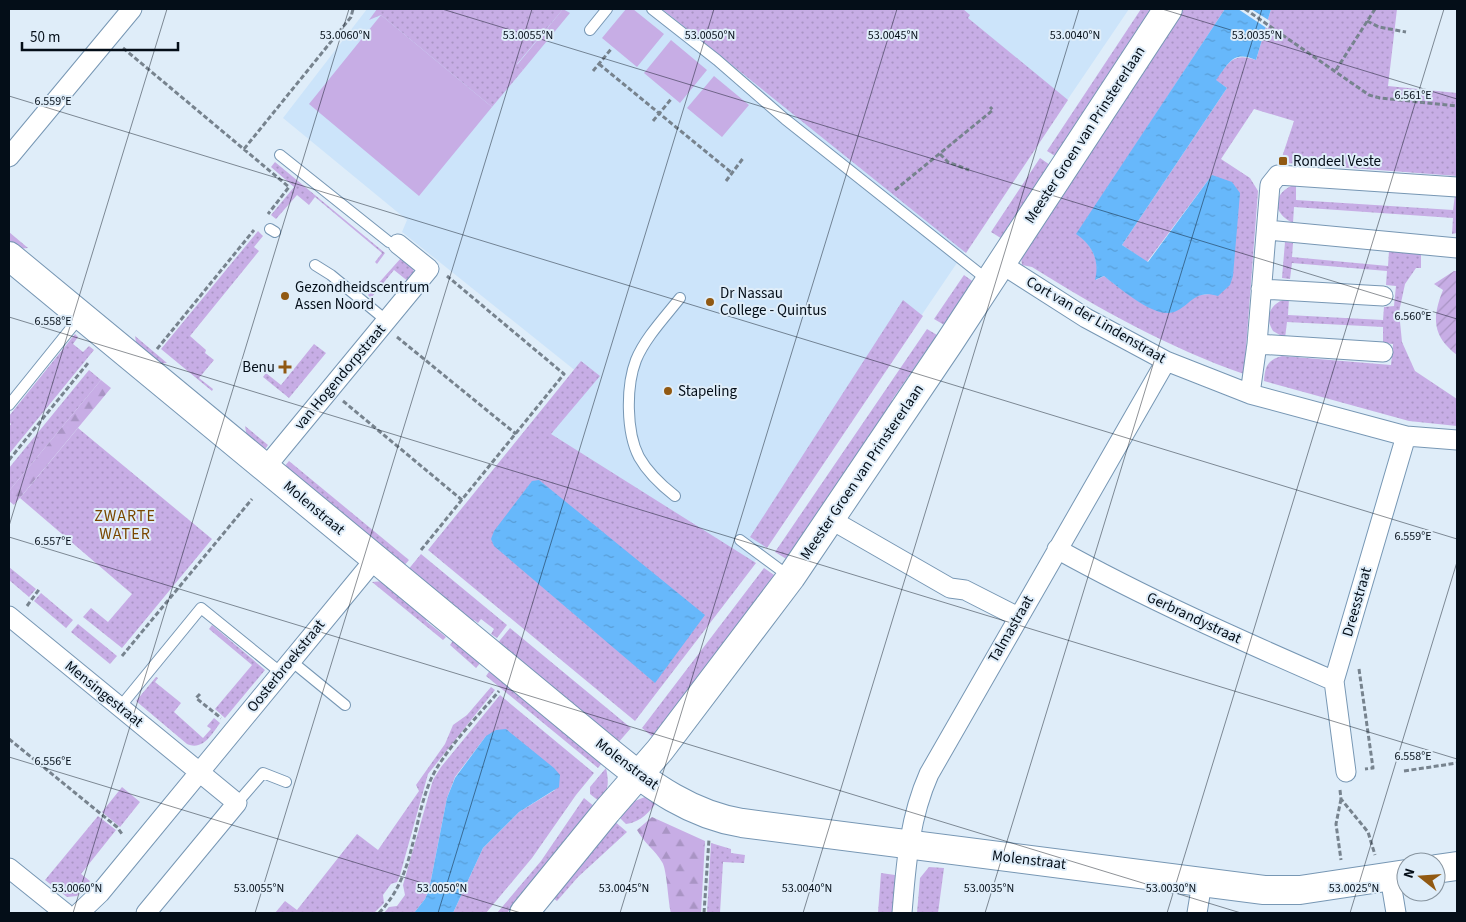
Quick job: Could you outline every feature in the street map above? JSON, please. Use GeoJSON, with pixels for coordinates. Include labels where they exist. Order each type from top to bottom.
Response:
{"type":"FeatureCollection","features":[{"type":"Feature","properties":{"kind":"street"},"geometry":{"type":"LineString","coordinates":[[9,157],[132,9]]}},
{"type":"Feature","properties":{"kind":"street","name":"Meester Groen van Prinstererlaan"},"geometry":{"type":"LineString","coordinates":[[524,913],[637,775],[660,750],[791,577],[1168,9]]}},
{"type":"Feature","properties":{"kind":"street"},"geometry":{"type":"LineString","coordinates":[[1250,394],[1257,344],[1270,185],[1278,175],[1457,187]]}},
{"type":"Feature","properties":{"kind":"street"},"geometry":{"type":"LineString","coordinates":[[1267,230],[1457,248]]}},
{"type":"Feature","properties":{"kind":"street"},"geometry":{"type":"LineString","coordinates":[[398,244],[429,269]]}},
{"type":"Feature","properties":{"kind":"street","name":"Molenstraat"},"geometry":{"type":"LineString","coordinates":[[9,256],[637,775],[691,808],[726,821],[1264,890],[1300,890],[1391,870]]}},
{"type":"Feature","properties":{"kind":"street","name":"van Hogendorpstraat"},"geometry":{"type":"LineString","coordinates":[[265,468],[429,269]]}},
{"type":"Feature","properties":{"kind":"street","name":"Cort van der Lindenstraat"},"geometry":{"type":"LineString","coordinates":[[995,272],[1166,361],[1250,394],[1406,436],[1457,440]]}},
{"type":"Feature","properties":{"kind":"street"},"geometry":{"type":"LineString","coordinates":[[1262,289],[1383,296]]}},
{"type":"Feature","properties":{"kind":"street"},"geometry":{"type":"LineString","coordinates":[[1257,344],[1383,352]]}},
{"type":"Feature","properties":{"kind":"street","name":"Talmastraat"},"geometry":{"type":"LineString","coordinates":[[902,913],[908,844],[914,813],[929,774],[1166,361]]}},
{"type":"Feature","properties":{"kind":"street","name":"Dreesstraat"},"geometry":{"type":"LineString","coordinates":[[1346,772],[1334,681],[1406,436]]}},
{"type":"Feature","properties":{"kind":"street"},"geometry":{"type":"LineString","coordinates":[[830,519],[950,588],[965,590],[1018,617]]}},
{"type":"Feature","properties":{"kind":"street","name":"Gerbrandystraat"},"geometry":{"type":"LineString","coordinates":[[1057,549],[1122,586],[1334,681]]}},
{"type":"Feature","properties":{"kind":"street","name":"Oosterbroekstraat"},"geometry":{"type":"LineString","coordinates":[[79,913],[199,773],[285,666],[375,559]]}},
{"type":"Feature","properties":{"kind":"street","name":"Mensingestraat"},"geometry":{"type":"LineString","coordinates":[[9,616],[199,773]]}},
{"type":"Feature","properties":{"kind":"street"},"geometry":{"type":"LineString","coordinates":[[146,913],[237,803],[199,773]]}},
{"type":"Feature","properties":{"kind":"street"},"geometry":{"type":"LineString","coordinates":[[9,868],[65,913]]}},
{"type":"Feature","properties":{"kind":"street"},"geometry":{"type":"LineString","coordinates":[[1391,870],[1396,913]]}},
{"type":"Feature","properties":{"kind":"street"},"geometry":{"type":"LineString","coordinates":[[1197,913],[1202,883]]}},
{"type":"Feature","properties":{"kind":"lane"},"geometry":{"type":"LineString","coordinates":[[590,30],[607,9]]}},
{"type":"Feature","properties":{"kind":"lane"},"geometry":{"type":"LineString","coordinates":[[652,9],[886,198],[995,272]]}},
{"type":"Feature","properties":{"kind":"lane"},"geometry":{"type":"LineString","coordinates":[[280,155],[388,242],[398,244]]}},
{"type":"Feature","properties":{"kind":"lane"},"geometry":{"type":"LineString","coordinates":[[315,265],[331,275],[385,323]]}},
{"type":"Feature","properties":{"kind":"lane"},"geometry":{"type":"LineString","coordinates":[[675,496],[660,484],[639,457],[633,434],[629,382],[637,358],[680,298]]}},
{"type":"Feature","properties":{"kind":"lane"},"geometry":{"type":"LineString","coordinates":[[9,405],[81,316]]}},
{"type":"Feature","properties":{"kind":"lane"},"geometry":{"type":"LineString","coordinates":[[740,540],[791,577]]}},
{"type":"Feature","properties":{"kind":"lane"},"geometry":{"type":"LineString","coordinates":[[120,707],[201,608],[345,705]]}},
{"type":"Feature","properties":{"kind":"lane"},"geometry":{"type":"LineString","coordinates":[[237,803],[263,773],[286,782]]}},
{"type":"Feature","properties":{"kind":"path"},"geometry":{"type":"LineString","coordinates":[[244,148],[351,17],[353,9]]}},
{"type":"Feature","properties":{"kind":"path"},"geometry":{"type":"LineString","coordinates":[[1244,9],[1336,70],[1369,95],[1380,98],[1457,106]]}},
{"type":"Feature","properties":{"kind":"path"},"geometry":{"type":"LineString","coordinates":[[1336,70],[1375,9]]}},
{"type":"Feature","properties":{"kind":"path"},"geometry":{"type":"LineString","coordinates":[[1367,21],[1379,27],[1406,32]]}},
{"type":"Feature","properties":{"kind":"path"},"geometry":{"type":"LineString","coordinates":[[109,36],[289,187],[267,215]]}},
{"type":"Feature","properties":{"kind":"path"},"geometry":{"type":"LineString","coordinates":[[593,71],[612,48]]}},
{"type":"Feature","properties":{"kind":"path"},"geometry":{"type":"LineString","coordinates":[[599,64],[732,173]]}},
{"type":"Feature","properties":{"kind":"path"},"geometry":{"type":"LineString","coordinates":[[653,120],[672,98]]}},
{"type":"Feature","properties":{"kind":"path"},"geometry":{"type":"LineString","coordinates":[[886,198],[993,110],[990,107]]}},
{"type":"Feature","properties":{"kind":"path"},"geometry":{"type":"LineString","coordinates":[[940,154],[948,162],[968,170]]}},
{"type":"Feature","properties":{"kind":"path"},"geometry":{"type":"LineString","coordinates":[[726,181],[744,157]]}},
{"type":"Feature","properties":{"kind":"path"},"geometry":{"type":"LineString","coordinates":[[156,350],[255,229]]}},
{"type":"Feature","properties":{"kind":"path"},"geometry":{"type":"LineString","coordinates":[[421,550],[564,374],[438,269],[429,269]]}},
{"type":"Feature","properties":{"kind":"path"},"geometry":{"type":"LineString","coordinates":[[385,323],[516,434]]}},
{"type":"Feature","properties":{"kind":"path"},"geometry":{"type":"LineString","coordinates":[[9,460],[88,363]]}},
{"type":"Feature","properties":{"kind":"path"},"geometry":{"type":"LineString","coordinates":[[329,390],[462,500]]}},
{"type":"Feature","properties":{"kind":"path"},"geometry":{"type":"LineString","coordinates":[[122,656],[252,499]]}},
{"type":"Feature","properties":{"kind":"path"},"geometry":{"type":"LineString","coordinates":[[1342,866],[1336,824],[1341,799],[1338,774],[1373,768],[1358,666],[1353,664]]}},
{"type":"Feature","properties":{"kind":"path"},"geometry":{"type":"LineString","coordinates":[[379,913],[395,895],[403,878],[425,793],[432,776],[499,690]]}},
{"type":"Feature","properties":{"kind":"path"},"geometry":{"type":"LineString","coordinates":[[200,694],[196,698],[225,722]]}},
{"type":"Feature","properties":{"kind":"path"},"geometry":{"type":"LineString","coordinates":[[9,738],[137,847]]}},
{"type":"Feature","properties":{"kind":"path"},"geometry":{"type":"LineString","coordinates":[[1404,771],[1457,763]]}},
{"type":"Feature","properties":{"kind":"path"},"geometry":{"type":"LineString","coordinates":[[1341,799],[1368,832],[1391,870]]}},
{"type":"Feature","properties":{"kind":"path"},"geometry":{"type":"LineString","coordinates":[[704,913],[709,839]]}},
{"type":"Feature","properties":{"kind":"shaded area","name":"Dr Nassau College - Quintus"},"geometry":{"type":"Polygon","coordinates":[[[367,9],[1129,9],[732,595],[531,431],[577,372],[402,232],[407,220],[283,118],[367,9]]]}},
{"type":"Feature","properties":{"kind":"green space"},"geometry":{"type":"Polygon","coordinates":[[[377,9],[563,9],[517,64],[523,70],[492,107],[381,15],[369,20],[377,9]]]}},
{"type":"Feature","properties":{"kind":"green space"},"geometry":{"type":"Polygon","coordinates":[[[563,9],[570,13],[523,70],[517,65],[563,9]]]}},
{"type":"Feature","properties":{"kind":"green space"},"geometry":{"type":"Polygon","coordinates":[[[626,9],[633,9],[664,34],[637,67],[602,38],[626,9]]]}},
{"type":"Feature","properties":{"kind":"green space"},"geometry":{"type":"Polygon","coordinates":[[[662,9],[963,9],[970,15],[968,18],[1068,100],[966,253],[662,9]]]}},
{"type":"Feature","properties":{"kind":"green space"},"geometry":{"type":"Polygon","coordinates":[[[1141,9],[1147,9],[1153,13],[1100,93],[1097,91],[1055,156],[1047,151],[1141,9]]]}},
{"type":"Feature","properties":{"kind":"green space"},"geometry":{"type":"Polygon","coordinates":[[[1183,9],[1225,9],[1077,234],[1087,243],[1094,254],[1097,266],[1096,280],[1104,276],[1141,303],[1170,313],[1198,295],[1210,294],[1212,175],[1147,262],[1122,245],[1227,88],[1215,80],[1228,64],[1236,58],[1242,57],[1256,60],[1271,9],[1397,9],[1388,86],[1457,93],[1457,176],[1286,163],[1282,157],[1294,121],[1254,109],[1221,159],[1250,178],[1258,191],[1244,374],[1162,340],[1083,298],[1032,267],[1022,265],[1021,257],[1024,248],[1183,9]]]}},
{"type":"Feature","properties":{"kind":"green space"},"geometry":{"type":"Polygon","coordinates":[[[381,15],[492,107],[419,196],[309,104],[381,15]]]}},
{"type":"Feature","properties":{"kind":"green space"},"geometry":{"type":"Polygon","coordinates":[[[671,40],[707,70],[680,103],[644,73],[671,40]]]}},
{"type":"Feature","properties":{"kind":"green space"},"geometry":{"type":"Polygon","coordinates":[[[714,76],[749,105],[722,137],[687,108],[714,76]]]}},
{"type":"Feature","properties":{"kind":"green space"},"geometry":{"type":"Polygon","coordinates":[[[1040,158],[1053,167],[1004,240],[991,232],[1040,158]]]}},
{"type":"Feature","properties":{"kind":"green space"},"geometry":{"type":"Polygon","coordinates":[[[275,162],[385,253],[377,264],[375,262],[382,253],[315,197],[309,205],[297,195],[276,219],[271,215],[294,187],[271,167],[275,162]]]}},
{"type":"Feature","properties":{"kind":"green space"},"geometry":{"type":"Polygon","coordinates":[[[1296,184],[1296,200],[1453,210],[1455,195],[1457,196],[1457,233],[1452,234],[1453,218],[1294,207],[1293,223],[1281,213],[1277,202],[1283,192],[1296,184]]]}},
{"type":"Feature","properties":{"kind":"green space"},"geometry":{"type":"Polygon","coordinates":[[[258,231],[263,236],[254,247],[259,251],[190,336],[214,360],[199,378],[213,389],[212,391],[161,349],[258,231]]]}},
{"type":"Feature","properties":{"kind":"green space"},"geometry":{"type":"Polygon","coordinates":[[[9,232],[28,248],[17,249],[9,242],[9,232]]]}},
{"type":"Feature","properties":{"kind":"green space"},"geometry":{"type":"Polygon","coordinates":[[[1285,242],[1293,243],[1292,257],[1388,266],[1389,251],[1421,251],[1421,268],[1416,268],[1405,284],[1399,312],[1402,342],[1415,371],[1457,399],[1457,426],[1409,421],[1264,381],[1265,372],[1270,362],[1282,356],[1391,365],[1393,344],[1383,343],[1383,327],[1287,322],[1285,338],[1273,331],[1269,320],[1271,310],[1278,303],[1289,298],[1288,315],[1383,320],[1384,307],[1394,306],[1396,286],[1386,285],[1387,271],[1292,263],[1290,279],[1282,278],[1285,242]]]}},
{"type":"Feature","properties":{"kind":"green space"},"geometry":{"type":"Polygon","coordinates":[[[401,258],[413,267],[414,274],[409,282],[394,270],[371,298],[368,295],[401,258]]]}},
{"type":"Feature","properties":{"kind":"green space"},"geometry":{"type":"Polygon","coordinates":[[[1457,271],[1457,355],[1443,341],[1436,326],[1437,309],[1443,290],[1434,284],[1457,271]]]}},
{"type":"Feature","properties":{"kind":"green space"},"geometry":{"type":"Polygon","coordinates":[[[964,275],[975,283],[946,326],[934,319],[964,275]]]}},
{"type":"Feature","properties":{"kind":"green space"},"geometry":{"type":"Polygon","coordinates":[[[903,300],[923,316],[767,548],[750,537],[903,300]]]}},
{"type":"Feature","properties":{"kind":"green space"},"geometry":{"type":"Polygon","coordinates":[[[927,329],[937,335],[892,400],[895,403],[788,560],[775,552],[927,329]]]}},
{"type":"Feature","properties":{"kind":"green space"},"geometry":{"type":"Polygon","coordinates":[[[75,334],[78,337],[73,344],[83,352],[89,346],[94,350],[9,454],[9,427],[11,424],[9,416],[75,334]]]}},
{"type":"Feature","properties":{"kind":"green space"},"geometry":{"type":"Polygon","coordinates":[[[135,336],[167,363],[156,364],[137,348],[135,336]]]}},
{"type":"Feature","properties":{"kind":"green space"},"geometry":{"type":"Polygon","coordinates":[[[314,344],[326,353],[289,398],[263,377],[266,373],[281,385],[314,344]]]}},
{"type":"Feature","properties":{"kind":"green space"},"geometry":{"type":"Polygon","coordinates":[[[581,361],[600,376],[551,434],[756,563],[635,721],[428,550],[581,361]]]}},
{"type":"Feature","properties":{"kind":"green space"},"geometry":{"type":"Polygon","coordinates":[[[89,370],[101,380],[9,491],[9,468],[89,370]]]}},
{"type":"Feature","properties":{"kind":"green space"},"geometry":{"type":"Polygon","coordinates":[[[101,380],[111,388],[14,505],[9,501],[9,491],[101,380]]]}},
{"type":"Feature","properties":{"kind":"green space"},"geometry":{"type":"Polygon","coordinates":[[[245,426],[268,445],[263,452],[247,438],[245,426]]]}},
{"type":"Feature","properties":{"kind":"green space"},"geometry":{"type":"Polygon","coordinates":[[[78,428],[212,539],[122,648],[83,617],[91,608],[108,622],[132,594],[20,498],[78,428]]]}},
{"type":"Feature","properties":{"kind":"green space"},"geometry":{"type":"Polygon","coordinates":[[[289,461],[409,560],[403,567],[283,468],[289,461]]]}},
{"type":"Feature","properties":{"kind":"green space"},"geometry":{"type":"Polygon","coordinates":[[[421,554],[507,625],[497,638],[491,634],[494,629],[481,619],[478,623],[474,620],[471,624],[407,571],[421,554]]]}},
{"type":"Feature","properties":{"kind":"green space"},"geometry":{"type":"Polygon","coordinates":[[[9,567],[36,589],[29,597],[9,580],[9,567]]]}},
{"type":"Feature","properties":{"kind":"green space"},"geometry":{"type":"Polygon","coordinates":[[[764,568],[777,577],[654,738],[642,728],[764,568]]]}},
{"type":"Feature","properties":{"kind":"green space"},"geometry":{"type":"Polygon","coordinates":[[[384,581],[429,617],[426,621],[446,637],[443,640],[372,582],[384,581]]]}},
{"type":"Feature","properties":{"kind":"green space"},"geometry":{"type":"Polygon","coordinates":[[[41,593],[73,620],[66,628],[34,601],[41,593]]]}},
{"type":"Feature","properties":{"kind":"green space"},"geometry":{"type":"Polygon","coordinates":[[[78,624],[117,656],[110,664],[71,632],[78,624]]]}},
{"type":"Feature","properties":{"kind":"green space"},"geometry":{"type":"Polygon","coordinates":[[[212,625],[265,670],[225,718],[215,709],[252,665],[209,629],[212,625]]]}},
{"type":"Feature","properties":{"kind":"green space"},"geometry":{"type":"Polygon","coordinates":[[[510,628],[631,728],[617,744],[496,645],[510,628]]]}},
{"type":"Feature","properties":{"kind":"green space"},"geometry":{"type":"Polygon","coordinates":[[[454,639],[482,661],[476,668],[450,645],[454,639]]]}},
{"type":"Feature","properties":{"kind":"green space"},"geometry":{"type":"Polygon","coordinates":[[[491,669],[602,763],[598,768],[486,676],[491,669]]]}},
{"type":"Feature","properties":{"kind":"green space"},"geometry":{"type":"Polygon","coordinates":[[[156,677],[158,678],[155,682],[181,703],[174,712],[203,738],[211,729],[207,726],[214,718],[220,723],[202,743],[193,746],[187,744],[136,701],[156,677]]]}},
{"type":"Feature","properties":{"kind":"green space"},"geometry":{"type":"Polygon","coordinates":[[[491,687],[495,690],[428,774],[400,875],[397,882],[391,884],[383,895],[384,903],[374,913],[275,913],[285,901],[297,910],[357,834],[378,850],[419,791],[416,785],[445,744],[453,725],[467,715],[491,687]]]}},
{"type":"Feature","properties":{"kind":"green space"},"geometry":{"type":"Polygon","coordinates":[[[500,695],[594,773],[576,795],[532,858],[486,913],[453,913],[483,848],[519,812],[555,790],[486,736],[455,777],[447,798],[429,890],[425,899],[414,913],[384,913],[389,907],[397,906],[405,895],[403,885],[433,780],[441,767],[500,695]]]}},
{"type":"Feature","properties":{"kind":"green space"},"geometry":{"type":"Polygon","coordinates":[[[606,768],[608,786],[600,802],[590,794],[590,787],[606,768]]]}},
{"type":"Feature","properties":{"kind":"green space"},"geometry":{"type":"Polygon","coordinates":[[[122,787],[140,802],[120,827],[102,812],[122,787]]]}},
{"type":"Feature","properties":{"kind":"green space"},"geometry":{"type":"Polygon","coordinates":[[[645,797],[658,800],[641,819],[626,824],[617,815],[627,804],[645,797]]]}},
{"type":"Feature","properties":{"kind":"green space"},"geometry":{"type":"Polygon","coordinates":[[[584,798],[595,807],[507,913],[497,913],[541,861],[584,798]]]}},
{"type":"Feature","properties":{"kind":"green space"},"geometry":{"type":"Polygon","coordinates":[[[98,816],[116,830],[81,874],[90,881],[77,896],[67,897],[45,880],[98,816]]]}},
{"type":"Feature","properties":{"kind":"green space"},"geometry":{"type":"Polygon","coordinates":[[[652,817],[705,841],[701,913],[671,913],[664,866],[637,830],[652,817]]]}},
{"type":"Feature","properties":{"kind":"green space"},"geometry":{"type":"Polygon","coordinates":[[[613,820],[627,832],[578,877],[557,901],[550,896],[613,820]]]}},
{"type":"Feature","properties":{"kind":"green space"},"geometry":{"type":"Polygon","coordinates":[[[711,843],[731,849],[731,853],[745,855],[744,863],[723,862],[720,913],[707,913],[711,843]]]}},
{"type":"Feature","properties":{"kind":"green space"},"geometry":{"type":"Polygon","coordinates":[[[929,867],[944,868],[938,913],[917,913],[920,878],[929,867]]]}},
{"type":"Feature","properties":{"kind":"green space"},"geometry":{"type":"Polygon","coordinates":[[[881,873],[895,875],[894,913],[878,913],[881,873]]]}},
{"type":"Feature","properties":{"kind":"water"},"geometry":{"type":"Polygon","coordinates":[[[1225,9],[1271,9],[1256,60],[1248,57],[1237,57],[1228,64],[1216,80],[1227,88],[1122,245],[1148,262],[1212,175],[1232,182],[1240,193],[1233,276],[1230,285],[1218,296],[1209,294],[1196,297],[1176,311],[1169,313],[1153,310],[1104,276],[1095,280],[1096,266],[1093,254],[1082,238],[1076,234],[1225,9]]]}},
{"type":"Feature","properties":{"kind":"water"},"geometry":{"type":"Polygon","coordinates":[[[539,480],[705,615],[655,683],[494,546],[491,539],[494,531],[532,481],[539,480]]]}},
{"type":"Feature","properties":{"kind":"water"},"geometry":{"type":"Polygon","coordinates":[[[506,729],[554,768],[560,775],[559,787],[519,812],[483,848],[453,913],[414,913],[425,899],[429,890],[447,798],[455,778],[486,736],[496,730],[506,729]]]}},
{"type":"Feature","properties":{"kind":"pier"},"geometry":{"type":"Polygon","coordinates":[[[1238,9],[1251,9],[1270,21],[1268,29],[1238,9]]]}},
{"type":"Feature","properties":{"kind":"place","name":"Rondeel Veste"},"geometry":{"type":"Point","coordinates":[1283,161]}},
{"type":"Feature","properties":{"kind":"place","name":"Gezondheidscentrum Assen Noord"},"geometry":{"type":"Point","coordinates":[285,296]}},
{"type":"Feature","properties":{"kind":"place","name":"Dr Nassau College - Quintus"},"geometry":{"type":"Point","coordinates":[710,302]}},
{"type":"Feature","properties":{"kind":"place","name":"Benu"},"geometry":{"type":"Point","coordinates":[285,367]}},
{"type":"Feature","properties":{"kind":"place","name":"Stapeling"},"geometry":{"type":"Point","coordinates":[668,391]}},
{"type":"Feature","properties":{"kind":"district","name":"ZWARTE WATER"},"geometry":{"type":"Point","coordinates":[125,525]}}]}
